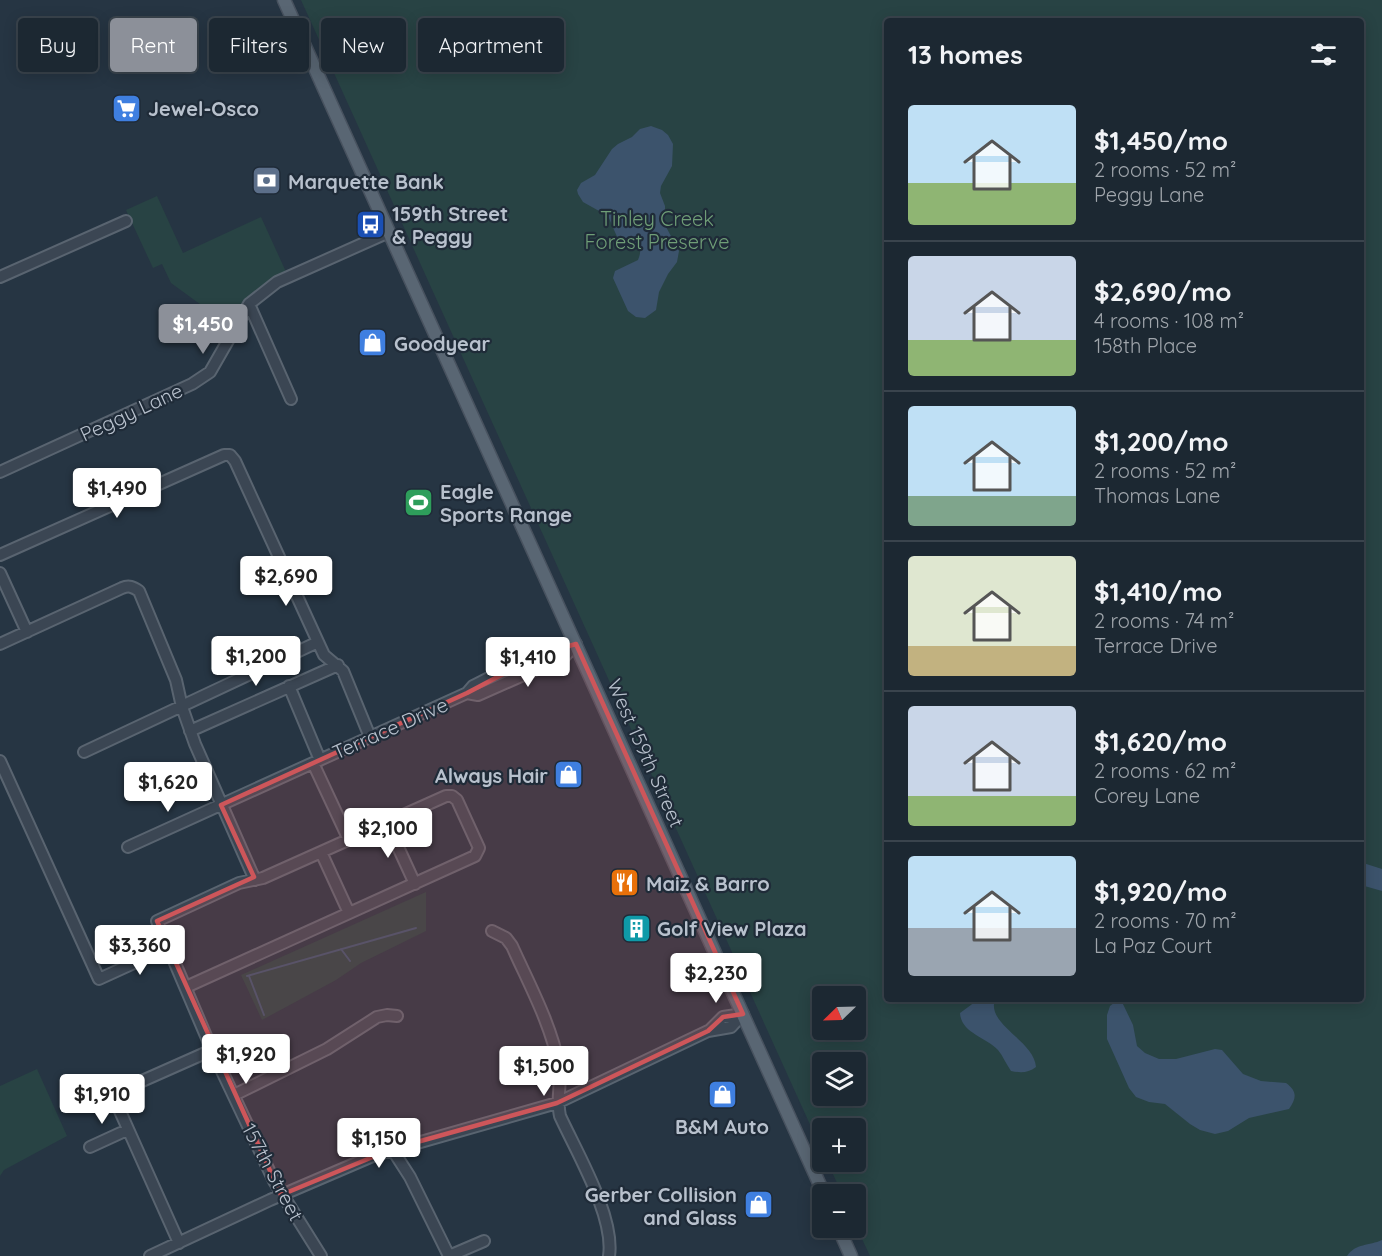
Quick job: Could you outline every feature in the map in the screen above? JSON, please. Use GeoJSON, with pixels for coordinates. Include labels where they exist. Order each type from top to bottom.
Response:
{"type":"FeatureCollection","features":[{"type":"Feature","properties":{"kind":"main road","name":"West 159th Street"},"geometry":{"type":"LineString","coordinates":[[284,0],[820,1184]]}},
{"type":"Feature","properties":{"kind":"main road"},"geometry":{"type":"LineString","coordinates":[[843,1238],[851,1256]]}},
{"type":"Feature","properties":{"kind":"street"},"geometry":{"type":"LineString","coordinates":[[0,277],[126,221]]}},
{"type":"Feature","properties":{"kind":"street","name":"Peggy Lane"},"geometry":{"type":"LineString","coordinates":[[0,472],[192,384],[210,372],[249,304],[277,282],[389,232]]}},
{"type":"Feature","properties":{"kind":"street"},"geometry":{"type":"LineString","coordinates":[[249,304],[291,399]]}},
{"type":"Feature","properties":{"kind":"street"},"geometry":{"type":"LineString","coordinates":[[0,555],[224,455],[230,455],[235,460],[324,655],[343,671],[370,737]]}},
{"type":"Feature","properties":{"kind":"street"},"geometry":{"type":"LineString","coordinates":[[0,573],[27,632]]}},
{"type":"Feature","properties":{"kind":"street"},"geometry":{"type":"LineString","coordinates":[[0,644],[127,586],[139,591],[176,680],[190,731],[255,880],[446,796],[452,796],[457,800],[478,845],[475,856],[186,987]]}},
{"type":"Feature","properties":{"kind":"street"},"geometry":{"type":"LineString","coordinates":[[84,752],[318,642]]}},
{"type":"Feature","properties":{"kind":"street","name":"Terrace Drive"},"geometry":{"type":"LineString","coordinates":[[128,847],[467,693],[478,695],[564,657],[576,644]]}},
{"type":"Feature","properties":{"kind":"street"},"geometry":{"type":"LineString","coordinates":[[190,731],[338,665]]}},
{"type":"Feature","properties":{"kind":"street"},"geometry":{"type":"LineString","coordinates":[[289,686],[317,761]]}},
{"type":"Feature","properties":{"kind":"street"},"geometry":{"type":"LineString","coordinates":[[0,761],[99,979],[169,947]]}},
{"type":"Feature","properties":{"kind":"street","name":"Terrace Drive"},"geometry":{"type":"LineString","coordinates":[[317,761],[349,840]]}},
{"type":"Feature","properties":{"kind":"street"},"geometry":{"type":"LineString","coordinates":[[387,823],[415,884]]}},
{"type":"Feature","properties":{"kind":"street"},"geometry":{"type":"LineString","coordinates":[[321,852],[348,914]]}},
{"type":"Feature","properties":{"kind":"street","name":"157th Street"},"geometry":{"type":"LineString","coordinates":[[255,880],[239,883],[158,921],[212,1050],[281,1195],[321,1256]]}},
{"type":"Feature","properties":{"kind":"street"},"geometry":{"type":"LineString","coordinates":[[492,931],[506,938],[512,946],[550,1032],[559,1068],[560,1089],[557,1103],[560,1116],[603,1209],[608,1228],[609,1256]]}},
{"type":"Feature","properties":{"kind":"street"},"geometry":{"type":"LineString","coordinates":[[150,1256],[281,1195],[392,1149],[557,1103],[708,1031],[723,1017],[743,1014]]}},
{"type":"Feature","properties":{"kind":"street"},"geometry":{"type":"LineString","coordinates":[[234,1095],[327,1049],[376,1017],[397,1016]]}},
{"type":"Feature","properties":{"kind":"street"},"geometry":{"type":"LineString","coordinates":[[178,1243],[116,1104],[118,1093],[212,1050]]}},
{"type":"Feature","properties":{"kind":"street"},"geometry":{"type":"LineString","coordinates":[[90,1147],[127,1130]]}},
{"type":"Feature","properties":{"kind":"street"},"geometry":{"type":"LineString","coordinates":[[392,1149],[410,1177],[449,1256],[484,1240]]}},
{"type":"Feature","properties":{"kind":"highlighted area"},"geometry":{"type":"Polygon","coordinates":[[[576,644],[743,1014],[723,1017],[708,1031],[557,1103],[392,1149],[281,1195],[157,921],[254,877],[221,805],[467,693],[543,653],[576,644]]]}},
{"type":"Feature","properties":{"kind":"green space","name":"Tinley Creek Forest Preserve"},"geometry":{"type":"Polygon","coordinates":[[[301,0],[1382,0],[1382,1256],[870,1256],[862,1238],[866,1238],[866,1184],[837,1184],[832,1172],[866,1172],[866,1118],[812,1118],[812,1129],[334,72],[406,72],[406,18],[321,18],[321,44],[301,0]]]}},
{"type":"Feature","properties":{"kind":"green space"},"geometry":{"type":"Polygon","coordinates":[[[157,196],[183,253],[261,217],[287,274],[248,301],[230,326],[171,283],[162,264],[153,268],[126,210],[157,196]]]}},
{"type":"Feature","properties":{"kind":"green space"},"geometry":{"type":"Polygon","coordinates":[[[426,892],[426,931],[361,963],[336,980],[262,1020],[241,975],[426,892]]]}},
{"type":"Feature","properties":{"kind":"green space"},"geometry":{"type":"Polygon","coordinates":[[[37,1069],[67,1136],[4,1170],[0,1176],[0,1086],[37,1069]]]}},
{"type":"Feature","properties":{"kind":"water"},"geometry":{"type":"Polygon","coordinates":[[[651,126],[662,130],[673,144],[672,166],[661,186],[660,193],[665,206],[665,225],[679,251],[677,262],[659,292],[656,310],[645,318],[636,317],[628,311],[613,278],[615,271],[638,260],[640,249],[636,243],[618,239],[608,216],[583,202],[577,190],[581,183],[595,175],[612,149],[632,137],[640,129],[651,126]]]}},
{"type":"Feature","properties":{"kind":"water"},"geometry":{"type":"Polygon","coordinates":[[[1364,863],[1382,869],[1382,891],[1364,886],[1364,863]]]}},
{"type":"Feature","properties":{"kind":"water"},"geometry":{"type":"Polygon","coordinates":[[[975,1002],[995,1002],[997,1017],[1027,1049],[1036,1067],[1024,1072],[1011,1071],[993,1045],[969,1030],[961,1020],[960,1013],[975,1002]]]}},
{"type":"Feature","properties":{"kind":"water"},"geometry":{"type":"Polygon","coordinates":[[[1115,1002],[1122,1002],[1133,1025],[1137,1046],[1145,1053],[1159,1059],[1176,1059],[1215,1049],[1222,1050],[1243,1074],[1261,1081],[1286,1083],[1294,1092],[1292,1105],[1289,1109],[1249,1118],[1228,1131],[1215,1134],[1200,1130],[1190,1124],[1165,1104],[1149,1102],[1136,1097],[1129,1088],[1107,1039],[1107,1015],[1110,1006],[1115,1002]]]}},
{"type":"Feature","properties":{"kind":"water"},"geometry":{"type":"Polygon","coordinates":[[[1382,1240],[1382,1256],[1347,1256],[1354,1249],[1382,1240]]]}},
{"type":"Feature","properties":{"kind":"waterway"},"geometry":{"type":"LineString","coordinates":[[247,976],[416,928]]}},
{"type":"Feature","properties":{"kind":"waterway"},"geometry":{"type":"LineString","coordinates":[[341,949],[350,961]]}},
{"type":"Feature","properties":{"kind":"waterway"},"geometry":{"type":"LineString","coordinates":[[249,976],[264,1015]]}},
{"type":"Feature","properties":{"kind":"place","name":"Jewel-Osco"},"geometry":{"type":"Point","coordinates":[127,108]}},
{"type":"Feature","properties":{"kind":"place","name":"Marquette Bank"},"geometry":{"type":"Point","coordinates":[267,181]}},
{"type":"Feature","properties":{"kind":"place","name":"159th Street & Peggy"},"geometry":{"type":"Point","coordinates":[371,224]}},
{"type":"Feature","properties":{"kind":"place","name":"Goodyear"},"geometry":{"type":"Point","coordinates":[373,343]}},
{"type":"Feature","properties":{"kind":"place","name":"Eagle Sports Range"},"geometry":{"type":"Point","coordinates":[419,503]}},
{"type":"Feature","properties":{"kind":"place","name":"Always Hair"},"geometry":{"type":"Point","coordinates":[569,775]}},
{"type":"Feature","properties":{"kind":"place","name":"Maiz & Barro"},"geometry":{"type":"Point","coordinates":[625,883]}},
{"type":"Feature","properties":{"kind":"place","name":"Golf View Plaza"},"geometry":{"type":"Point","coordinates":[636,928]}},
{"type":"Feature","properties":{"kind":"place","name":"B&M Auto"},"geometry":{"type":"Point","coordinates":[722,1095]}},
{"type":"Feature","properties":{"kind":"place","name":"Gerber Collision and Glass"},"geometry":{"type":"Point","coordinates":[758,1205]}}]}
